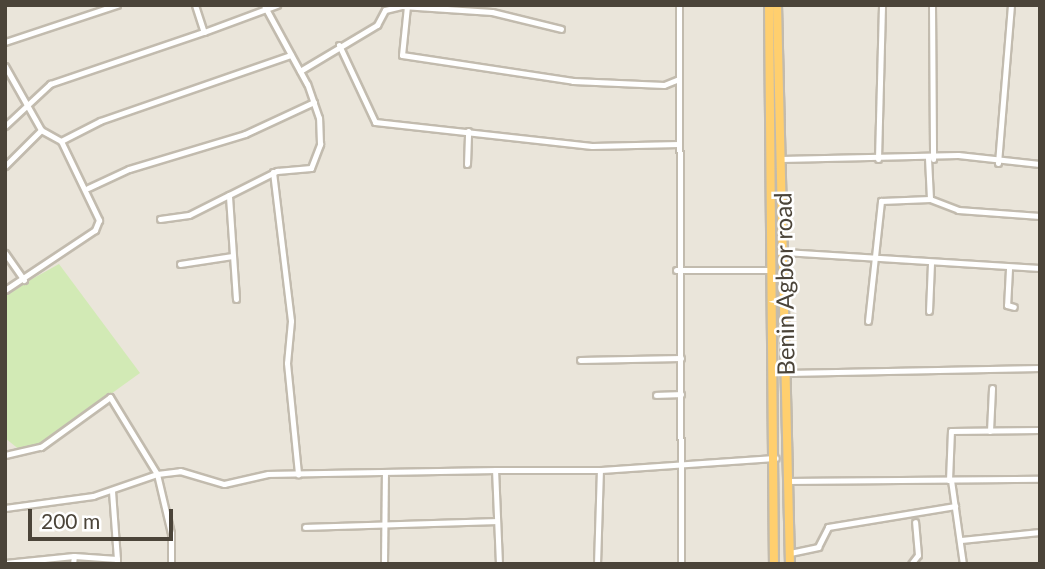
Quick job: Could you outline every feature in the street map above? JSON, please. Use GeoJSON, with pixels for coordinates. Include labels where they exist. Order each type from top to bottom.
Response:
{"type":"FeatureCollection","features":[{"type":"Feature","properties":{"kind":"highway","name":"Benin Agbor road"},"geometry":{"type":"LineString","coordinates":[[769,5],[776,458],[774,564]]}},
{"type":"Feature","properties":{"kind":"highway","name":"Benin Agbor road"},"geometry":{"type":"LineString","coordinates":[[777,5],[790,564]]}},
{"type":"Feature","properties":{"kind":"street"},"geometry":{"type":"LineString","coordinates":[[5,42],[117,5]]}},
{"type":"Feature","properties":{"kind":"street"},"geometry":{"type":"LineString","coordinates":[[195,5],[204,33]]}},
{"type":"Feature","properties":{"kind":"street"},"geometry":{"type":"LineString","coordinates":[[5,126],[54,82],[204,33],[277,5]]}},
{"type":"Feature","properties":{"kind":"street"},"geometry":{"type":"LineString","coordinates":[[679,5],[676,270],[683,464],[681,564]]}},
{"type":"Feature","properties":{"kind":"street"},"geometry":{"type":"LineString","coordinates":[[878,159],[882,5]]}},
{"type":"Feature","properties":{"kind":"street"},"geometry":{"type":"LineString","coordinates":[[930,199],[932,5]]}},
{"type":"Feature","properties":{"kind":"street"},"geometry":{"type":"LineString","coordinates":[[999,163],[1011,5]]}},
{"type":"Feature","properties":{"kind":"street"},"geometry":{"type":"LineString","coordinates":[[407,6],[402,55],[573,81],[664,85],[679,79]]}},
{"type":"Feature","properties":{"kind":"street"},"geometry":{"type":"LineString","coordinates":[[300,71],[339,45],[377,25],[385,10],[407,6],[477,8],[561,29]]}},
{"type":"Feature","properties":{"kind":"street"},"geometry":{"type":"LineString","coordinates":[[160,219],[189,215],[273,173],[316,164],[321,130],[314,102],[266,8]]}},
{"type":"Feature","properties":{"kind":"street"},"geometry":{"type":"LineString","coordinates":[[339,45],[375,122],[592,146],[679,144]]}},
{"type":"Feature","properties":{"kind":"street"},"geometry":{"type":"LineString","coordinates":[[61,141],[100,121],[291,55]]}},
{"type":"Feature","properties":{"kind":"street"},"geometry":{"type":"LineString","coordinates":[[5,66],[41,130],[61,141],[88,188],[99,220],[95,230],[24,280],[5,290]]}},
{"type":"Feature","properties":{"kind":"street"},"geometry":{"type":"LineString","coordinates":[[664,85],[679,93]]}},
{"type":"Feature","properties":{"kind":"street"},"geometry":{"type":"LineString","coordinates":[[88,188],[130,169],[245,134],[314,102]]}},
{"type":"Feature","properties":{"kind":"street"},"geometry":{"type":"LineString","coordinates":[[5,166],[41,130]]}},
{"type":"Feature","properties":{"kind":"street"},"geometry":{"type":"LineString","coordinates":[[467,164],[468,131]]}},
{"type":"Feature","properties":{"kind":"street"},"geometry":{"type":"LineString","coordinates":[[781,159],[930,158],[958,155],[999,163],[1040,164]]}},
{"type":"Feature","properties":{"kind":"street"},"geometry":{"type":"LineString","coordinates":[[273,173],[291,321],[287,363],[298,474]]}},
{"type":"Feature","properties":{"kind":"street"},"geometry":{"type":"LineString","coordinates":[[229,195],[236,299]]}},
{"type":"Feature","properties":{"kind":"street"},"geometry":{"type":"LineString","coordinates":[[868,321],[877,261],[881,201],[930,199],[958,210],[1040,216]]}},
{"type":"Feature","properties":{"kind":"street"},"geometry":{"type":"LineString","coordinates":[[784,252],[877,261],[1009,269],[1040,268]]}},
{"type":"Feature","properties":{"kind":"street"},"geometry":{"type":"LineString","coordinates":[[5,253],[24,280]]}},
{"type":"Feature","properties":{"kind":"street"},"geometry":{"type":"LineString","coordinates":[[180,264],[232,256]]}},
{"type":"Feature","properties":{"kind":"street"},"geometry":{"type":"LineString","coordinates":[[929,311],[931,263]]}},
{"type":"Feature","properties":{"kind":"street"},"geometry":{"type":"LineString","coordinates":[[1009,269],[1007,305],[1014,307]]}},
{"type":"Feature","properties":{"kind":"street"},"geometry":{"type":"LineString","coordinates":[[676,270],[772,270]]}},
{"type":"Feature","properties":{"kind":"street"},"geometry":{"type":"LineString","coordinates":[[580,360],[681,358]]}},
{"type":"Feature","properties":{"kind":"street"},"geometry":{"type":"LineString","coordinates":[[786,373],[1040,368]]}},
{"type":"Feature","properties":{"kind":"street"},"geometry":{"type":"LineString","coordinates":[[989,431],[992,388]]}},
{"type":"Feature","properties":{"kind":"street"},"geometry":{"type":"LineString","coordinates":[[656,395],[681,394]]}},
{"type":"Feature","properties":{"kind":"street"},"geometry":{"type":"LineString","coordinates":[[5,455],[41,447],[110,397],[157,474],[171,534],[171,564]]}},
{"type":"Feature","properties":{"kind":"street"},"geometry":{"type":"LineString","coordinates":[[963,564],[950,480],[951,431],[1040,430]]}},
{"type":"Feature","properties":{"kind":"street"},"geometry":{"type":"LineString","coordinates":[[5,508],[112,491],[157,474],[180,471],[224,484],[268,474],[600,470],[776,458]]}},
{"type":"Feature","properties":{"kind":"street"},"geometry":{"type":"LineString","coordinates":[[495,470],[499,564]]}},
{"type":"Feature","properties":{"kind":"street"},"geometry":{"type":"LineString","coordinates":[[597,564],[600,470]]}},
{"type":"Feature","properties":{"kind":"street"},"geometry":{"type":"LineString","coordinates":[[384,564],[385,473]]}},
{"type":"Feature","properties":{"kind":"street"},"geometry":{"type":"LineString","coordinates":[[789,481],[1040,480]]}},
{"type":"Feature","properties":{"kind":"street"},"geometry":{"type":"LineString","coordinates":[[5,563],[74,556],[117,561],[112,491]]}},
{"type":"Feature","properties":{"kind":"street"},"geometry":{"type":"LineString","coordinates":[[789,552],[818,547],[828,527],[956,506]]}},
{"type":"Feature","properties":{"kind":"street"},"geometry":{"type":"LineString","coordinates":[[305,527],[386,527],[496,521]]}},
{"type":"Feature","properties":{"kind":"street"},"geometry":{"type":"LineString","coordinates":[[911,564],[918,555],[915,522]]}},
{"type":"Feature","properties":{"kind":"street"},"geometry":{"type":"LineString","coordinates":[[961,540],[1040,532]]}},
{"type":"Feature","properties":{"kind":"street"},"geometry":{"type":"LineString","coordinates":[[73,564],[74,556]]}},
{"type":"Feature","properties":{"kind":"shaded area"},"geometry":{"type":"Polygon","coordinates":[[[5,5],[1040,5],[1040,564],[5,564],[5,5]]]}},
{"type":"Feature","properties":{"kind":"green space"},"geometry":{"type":"Polygon","coordinates":[[[59,264],[140,373],[26,455],[5,438],[5,294],[59,264]]]}}]}
